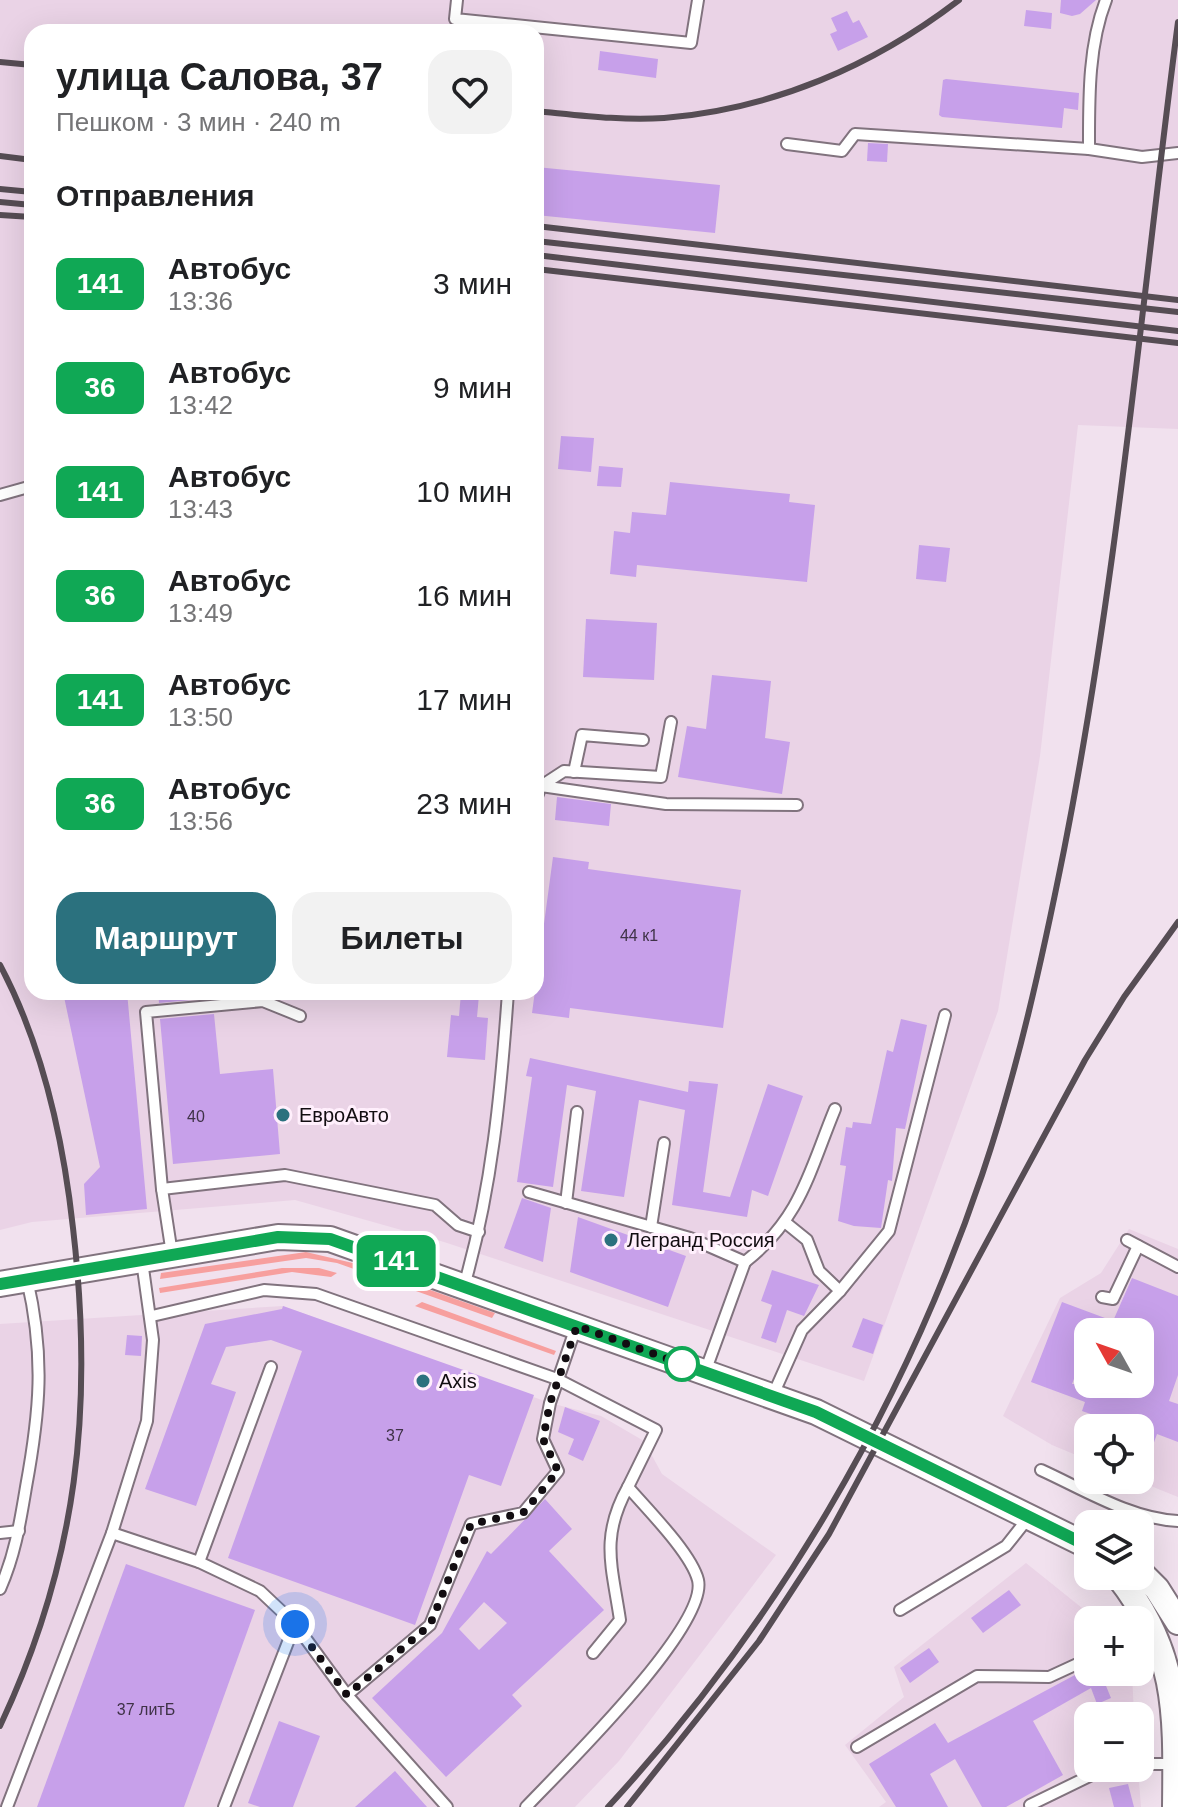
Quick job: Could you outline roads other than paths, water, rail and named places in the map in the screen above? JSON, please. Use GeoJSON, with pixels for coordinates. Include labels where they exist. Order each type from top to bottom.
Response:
{"type":"FeatureCollection","features":[{"type":"Feature","properties":{"kind":"street"},"geometry":{"type":"LineString","coordinates":[[0,1284],[278,1237],[315,1236],[341,1241],[816,1412],[1074,1539]]}},
{"type":"Feature","properties":{"kind":"street"},"geometry":{"type":"LineString","coordinates":[[1154,1586],[1166,1625],[1166,1649],[1175,1685],[1175,1807]]}},
{"type":"Feature","properties":{"kind":"street"},"geometry":{"type":"LineString","coordinates":[[1130,1590],[1166,1625]]}},
{"type":"Feature","properties":{"kind":"lane"},"geometry":{"type":"LineString","coordinates":[[457,0],[455,19],[504,24]]}},
{"type":"Feature","properties":{"kind":"lane"},"geometry":{"type":"LineString","coordinates":[[544,28],[691,43],[698,0]]}},
{"type":"Feature","properties":{"kind":"lane"},"geometry":{"type":"LineString","coordinates":[[1089,149],[1093,58],[1098,20],[1106,0]]}},
{"type":"Feature","properties":{"kind":"lane"},"geometry":{"type":"LineString","coordinates":[[787,144],[842,151],[855,134],[1089,149],[1142,157],[1178,153]]}},
{"type":"Feature","properties":{"kind":"lane"},"geometry":{"type":"LineString","coordinates":[[0,495],[24,488]]}},
{"type":"Feature","properties":{"kind":"lane"},"geometry":{"type":"LineString","coordinates":[[544,784],[564,771],[661,777],[671,722]]}},
{"type":"Feature","properties":{"kind":"lane"},"geometry":{"type":"LineString","coordinates":[[574,772],[582,735],[643,740]]}},
{"type":"Feature","properties":{"kind":"lane"},"geometry":{"type":"LineString","coordinates":[[544,786],[666,804],[797,805]]}},
{"type":"Feature","properties":{"kind":"lane"},"geometry":{"type":"LineString","coordinates":[[464,1286],[479,1232],[501,1106],[508,1000]]}},
{"type":"Feature","properties":{"kind":"lane"},"geometry":{"type":"LineString","coordinates":[[172,1256],[162,1189],[146,1012],[263,1001],[300,1016]]}},
{"type":"Feature","properties":{"kind":"lane"},"geometry":{"type":"LineString","coordinates":[[772,1397],[802,1330],[840,1291],[889,1231],[945,1015]]}},
{"type":"Feature","properties":{"kind":"lane"},"geometry":{"type":"LineString","coordinates":[[705,1372],[745,1262],[772,1240],[786,1223],[835,1109]]}},
{"type":"Feature","properties":{"kind":"lane"},"geometry":{"type":"LineString","coordinates":[[566,1203],[577,1112]]}},
{"type":"Feature","properties":{"kind":"lane"},"geometry":{"type":"LineString","coordinates":[[651,1227],[664,1143]]}},
{"type":"Feature","properties":{"kind":"lane"},"geometry":{"type":"LineString","coordinates":[[162,1189],[285,1175],[435,1205],[458,1225],[479,1232]]}},
{"type":"Feature","properties":{"kind":"lane"},"geometry":{"type":"LineString","coordinates":[[529,1192],[690,1238],[745,1262]]}},
{"type":"Feature","properties":{"kind":"lane"},"geometry":{"type":"LineString","coordinates":[[786,1223],[807,1240],[819,1271],[840,1291]]}},
{"type":"Feature","properties":{"kind":"lane"},"geometry":{"type":"LineString","coordinates":[[1127,1240],[1178,1267]]}},
{"type":"Feature","properties":{"kind":"lane"},"geometry":{"type":"LineString","coordinates":[[1102,1297],[1113,1299],[1138,1246]]}},
{"type":"Feature","properties":{"kind":"lane"},"geometry":{"type":"LineString","coordinates":[[7,1807],[112,1533],[147,1421],[152,1316],[142,1261]]}},
{"type":"Feature","properties":{"kind":"lane"},"geometry":{"type":"LineString","coordinates":[[0,1589],[19,1531],[40,1407],[39,1348],[27,1279]]}},
{"type":"Feature","properties":{"kind":"lane"},"geometry":{"type":"LineString","coordinates":[[152,1316],[264,1290],[316,1294],[557,1379],[656,1430],[616,1508],[608,1540],[620,1620],[593,1653]]}},
{"type":"Feature","properties":{"kind":"lane"},"geometry":{"type":"LineString","coordinates":[[347,1695],[430,1625],[471,1524],[523,1513],[558,1471],[543,1439],[557,1379],[577,1326]]}},
{"type":"Feature","properties":{"kind":"lane"},"geometry":{"type":"LineString","coordinates":[[199,1562],[271,1367]]}},
{"type":"Feature","properties":{"kind":"lane"},"geometry":{"type":"LineString","coordinates":[[1041,1470],[1122,1506],[1163,1520],[1178,1521]]}},
{"type":"Feature","properties":{"kind":"lane"},"geometry":{"type":"LineString","coordinates":[[526,1807],[632,1696],[696,1607],[698,1581],[672,1537],[628,1487]]}},
{"type":"Feature","properties":{"kind":"lane"},"geometry":{"type":"LineString","coordinates":[[900,1610],[1006,1546],[1030,1515]]}},
{"type":"Feature","properties":{"kind":"lane"},"geometry":{"type":"LineString","coordinates":[[0,1533],[19,1531]]}},
{"type":"Feature","properties":{"kind":"lane"},"geometry":{"type":"LineString","coordinates":[[112,1533],[199,1562],[260,1591],[295,1624],[347,1695],[447,1807]]}},
{"type":"Feature","properties":{"kind":"lane"},"geometry":{"type":"LineString","coordinates":[[224,1807],[295,1624]]}},
{"type":"Feature","properties":{"kind":"lane"},"geometry":{"type":"LineString","coordinates":[[857,1747],[977,1676],[1049,1677],[1074,1665]]}},
{"type":"Feature","properties":{"kind":"lane"},"geometry":{"type":"LineString","coordinates":[[1154,1764],[1176,1764]]}},
{"type":"Feature","properties":{"kind":"lane"},"geometry":{"type":"LineString","coordinates":[[1030,1805],[1077,1782]]}},
{"type":"Feature","properties":{"kind":"railway"},"geometry":{"type":"LineString","coordinates":[[544,112],[648,119],[744,105],[783,94],[857,64],[926,24],[959,0]]}},
{"type":"Feature","properties":{"kind":"railway"},"geometry":{"type":"LineString","coordinates":[[608,1807],[726,1665],[779,1589],[828,1510],[873,1430],[914,1347],[950,1262],[995,1135],[1038,973],[1064,850],[1100,644],[1178,22]]}},
{"type":"Feature","properties":{"kind":"railway"},"geometry":{"type":"LineString","coordinates":[[0,62],[24,64]]}},
{"type":"Feature","properties":{"kind":"railway"},"geometry":{"type":"LineString","coordinates":[[0,156],[24,159]]}},
{"type":"Feature","properties":{"kind":"railway"},"geometry":{"type":"LineString","coordinates":[[0,189],[24,191]]}},
{"type":"Feature","properties":{"kind":"railway"},"geometry":{"type":"LineString","coordinates":[[0,202],[24,204]]}},
{"type":"Feature","properties":{"kind":"railway"},"geometry":{"type":"LineString","coordinates":[[0,215],[24,216]]}},
{"type":"Feature","properties":{"kind":"railway"},"geometry":{"type":"LineString","coordinates":[[544,227],[1178,300]]}},
{"type":"Feature","properties":{"kind":"railway"},"geometry":{"type":"LineString","coordinates":[[544,242],[1178,312]]}},
{"type":"Feature","properties":{"kind":"railway"},"geometry":{"type":"LineString","coordinates":[[544,256],[1178,331]]}},
{"type":"Feature","properties":{"kind":"railway"},"geometry":{"type":"LineString","coordinates":[[544,270],[1178,343]]}},
{"type":"Feature","properties":{"kind":"railway"},"geometry":{"type":"LineString","coordinates":[[627,1807],[759,1641],[829,1534],[1085,1060],[1124,997],[1178,922]]}},
{"type":"Feature","properties":{"kind":"railway"},"geometry":{"type":"LineString","coordinates":[[0,965],[28,1027],[57,1126],[73,1228],[81,1358],[80,1421],[74,1482],[63,1543],[47,1604],[0,1726]]}},
{"type":"Feature","properties":{"kind":"place","name":"ЕвроАвто"},"geometry":{"type":"Point","coordinates":[283,1115]}},
{"type":"Feature","properties":{"kind":"place","name":"Легранд Россия"},"geometry":{"type":"Point","coordinates":[611,1240]}},
{"type":"Feature","properties":{"kind":"place","name":"Axis"},"geometry":{"type":"Point","coordinates":[423,1381]}}]}
